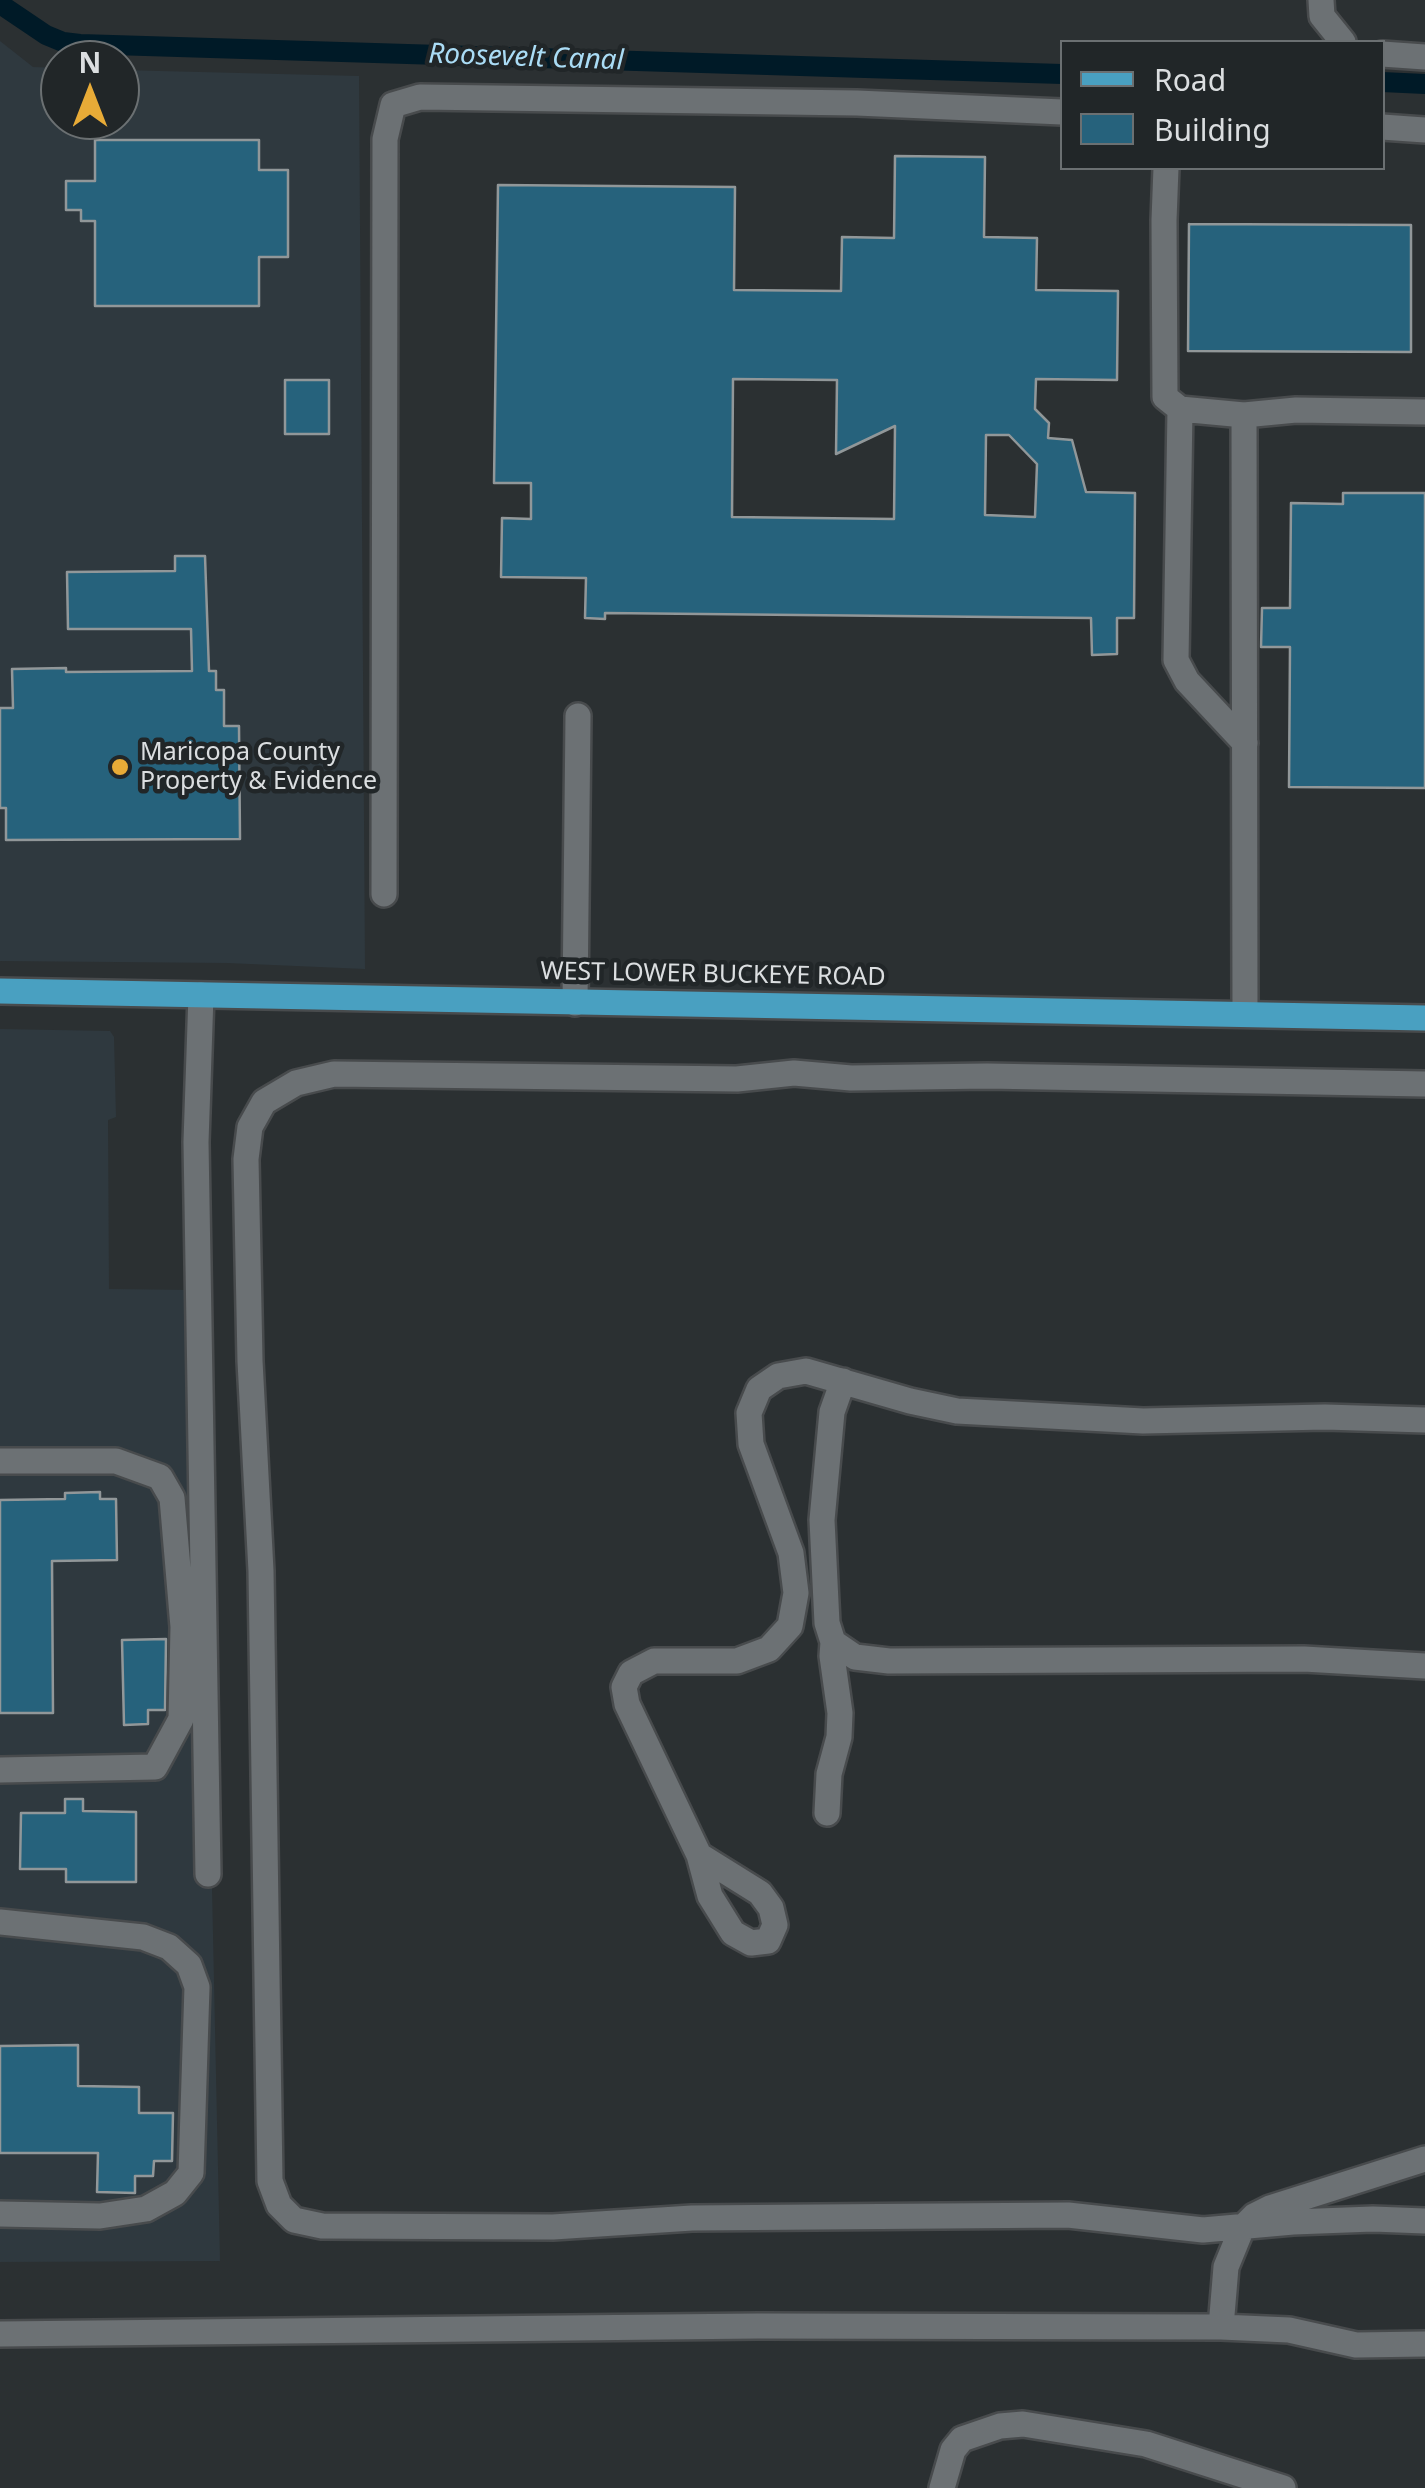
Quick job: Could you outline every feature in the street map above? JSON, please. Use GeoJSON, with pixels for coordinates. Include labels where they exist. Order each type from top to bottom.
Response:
{"type":"FeatureCollection","features":[{"type":"Feature","properties":{"kind":"main road","name":"WEST LOWER BUCKEYE ROAD"},"geometry":{"type":"LineString","coordinates":[[0,991],[1425,1018]]}},
{"type":"Feature","properties":{"kind":"lane"},"geometry":{"type":"LineString","coordinates":[[1322,0],[1322,16],[1341,40]]}},
{"type":"Feature","properties":{"kind":"lane"},"geometry":{"type":"LineString","coordinates":[[1385,54],[1425,56]]}},
{"type":"Feature","properties":{"kind":"lane"},"geometry":{"type":"LineString","coordinates":[[384,894],[386,138],[392,105],[420,97],[856,103],[1060,112]]}},
{"type":"Feature","properties":{"kind":"lane"},"geometry":{"type":"LineString","coordinates":[[1385,126],[1425,130]]}},
{"type":"Feature","properties":{"kind":"lane"},"geometry":{"type":"LineString","coordinates":[[1166,170],[1165,397],[1180,408],[1244,415],[1296,410],[1425,412]]}},
{"type":"Feature","properties":{"kind":"lane"},"geometry":{"type":"LineString","coordinates":[[1180,408],[1176,660],[1188,681],[1245,743]]}},
{"type":"Feature","properties":{"kind":"lane"},"geometry":{"type":"LineString","coordinates":[[1244,415],[1245,1013]]}},
{"type":"Feature","properties":{"kind":"lane"},"geometry":{"type":"LineString","coordinates":[[576,1003],[578,716]]}},
{"type":"Feature","properties":{"kind":"lane"},"geometry":{"type":"LineString","coordinates":[[201,995],[196,1142],[208,1874]]}},
{"type":"Feature","properties":{"kind":"lane"},"geometry":{"type":"LineString","coordinates":[[1425,1084],[988,1076],[851,1078],[794,1074],[737,1078],[334,1074],[296,1083],[264,1102],[250,1127],[246,1159],[249,1342],[260,1571],[270,2180],[278,2205],[294,2220],[322,2226],[554,2227],[692,2218],[1068,2215],[1203,2230],[1293,2222],[1425,2221]]}},
{"type":"Feature","properties":{"kind":"lane"},"geometry":{"type":"LineString","coordinates":[[699,1855],[627,1704],[624,1687],[631,1673],[654,1661],[737,1662],[769,1650],[790,1626],[796,1593],[791,1553],[751,1444],[749,1413],[759,1389],[778,1376],[806,1371],[910,1401],[957,1410],[1143,1421],[1325,1417],[1425,1420]]}},
{"type":"Feature","properties":{"kind":"lane"},"geometry":{"type":"LineString","coordinates":[[826,1813],[840,1713],[828,1624],[822,1520],[832,1412],[844,1381]]}},
{"type":"Feature","properties":{"kind":"lane"},"geometry":{"type":"LineString","coordinates":[[0,1462],[116,1462],[160,1477],[172,1498],[183,1627],[182,1719],[155,1766],[0,1770]]}},
{"type":"Feature","properties":{"kind":"lane"},"geometry":{"type":"LineString","coordinates":[[832,1642],[855,1656],[890,1662],[1304,1659],[1425,1666]]}},
{"type":"Feature","properties":{"kind":"lane"},"geometry":{"type":"LineString","coordinates":[[0,1922],[143,1936],[169,1947],[189,1965],[197,1987],[191,2173],[175,2192],[146,2210],[100,2216],[0,2214]]}},
{"type":"Feature","properties":{"kind":"lane"},"geometry":{"type":"LineString","coordinates":[[1220,2326],[1226,2267],[1242,2228],[1254,2216],[1425,2159]]}},
{"type":"Feature","properties":{"kind":"lane"},"geometry":{"type":"LineString","coordinates":[[0,2334],[758,2326],[1220,2326],[1288,2330],[1356,2345],[1425,2344]]}},
{"type":"Feature","properties":{"kind":"lane"},"geometry":{"type":"LineString","coordinates":[[942,2488],[962,2438],[1000,2426],[1023,2424],[1146,2444],[1283,2488]]}},
{"type":"Feature","properties":{"kind":"shaded area"},"geometry":{"type":"Polygon","coordinates":[[[0,41],[33,67],[40,67],[40,140],[140,140],[140,71],[359,76],[365,969],[0,961],[0,41]]]}},
{"type":"Feature","properties":{"kind":"shaded area"},"geometry":{"type":"Polygon","coordinates":[[[0,1029],[110,1031],[114,1037],[116,1117],[108,1120],[109,1289],[191,1290],[202,1887],[212,1888],[220,2261],[0,2262],[0,1029]]]}},
{"type":"Feature","properties":{"kind":"building"},"geometry":{"type":"Polygon","coordinates":[[[95,140],[259,140],[259,170],[288,170],[288,257],[259,257],[259,306],[95,306],[95,221],[81,221],[81,210],[66,210],[66,181],[95,181],[95,140]]]}},
{"type":"Feature","properties":{"kind":"building"},"geometry":{"type":"Polygon","coordinates":[[[895,156],[985,157],[984,237],[1037,238],[1036,290],[1118,291],[1117,380],[1036,379],[1035,409],[1049,423],[1048,438],[1072,440],[1086,492],[1135,493],[1134,618],[1117,618],[1117,654],[1092,655],[1091,618],[605,613],[605,619],[585,618],[586,578],[501,577],[502,518],[531,519],[531,483],[494,483],[498,185],[735,187],[734,290],[841,291],[842,237],[894,238],[895,156]],[[733,379],[732,517],[894,519],[895,426],[836,454],[837,380],[733,379]],[[986,435],[985,515],[1035,517],[1037,464],[1009,435],[986,435]]]}},
{"type":"Feature","properties":{"kind":"building"},"geometry":{"type":"Polygon","coordinates":[[[1189,224],[1411,225],[1411,352],[1188,351],[1189,224]]]}},
{"type":"Feature","properties":{"kind":"building"},"geometry":{"type":"Polygon","coordinates":[[[285,380],[329,380],[329,434],[285,434],[285,380]]]}},
{"type":"Feature","properties":{"kind":"building"},"geometry":{"type":"Polygon","coordinates":[[[1343,493],[1425,493],[1425,788],[1289,787],[1290,647],[1261,647],[1262,608],[1290,608],[1291,503],[1343,504],[1343,493]]]}},
{"type":"Feature","properties":{"kind":"building","name":"Maricopa County Property & Evidence"},"geometry":{"type":"Polygon","coordinates":[[[175,556],[205,556],[209,671],[216,671],[216,690],[224,690],[224,726],[239,726],[240,839],[6,840],[6,808],[0,808],[0,708],[13,708],[12,669],[192,671],[191,629],[68,629],[67,572],[175,571],[175,556]]]}},
{"type":"Feature","properties":{"kind":"building"},"geometry":{"type":"Polygon","coordinates":[[[100,1492],[100,1499],[116,1499],[117,1560],[52,1561],[53,1713],[0,1713],[0,1500],[65,1499],[65,1493],[100,1492]]]}},
{"type":"Feature","properties":{"kind":"building"},"geometry":{"type":"Polygon","coordinates":[[[166,1639],[165,1710],[148,1710],[148,1724],[124,1725],[122,1640],[166,1639]]]}},
{"type":"Feature","properties":{"kind":"building"},"geometry":{"type":"Polygon","coordinates":[[[65,1799],[83,1799],[83,1811],[136,1812],[136,1882],[66,1882],[66,1869],[20,1869],[21,1813],[65,1813],[65,1799]]]}},
{"type":"Feature","properties":{"kind":"building"},"geometry":{"type":"Polygon","coordinates":[[[78,2045],[78,2086],[139,2087],[139,2113],[173,2113],[172,2161],[154,2161],[153,2176],[135,2176],[135,2193],[97,2192],[98,2153],[0,2153],[0,2046],[78,2045]]]}},
{"type":"Feature","properties":{"kind":"waterway","name":"Roosevelt Canal"},"geometry":{"type":"LineString","coordinates":[[0,4],[46,35],[80,44],[1060,74]]}},
{"type":"Feature","properties":{"kind":"waterway","name":"Roosevelt Canal"},"geometry":{"type":"LineString","coordinates":[[1385,82],[1425,84]]}},
{"type":"Feature","properties":{"kind":"place","name":"Maricopa County Property & Evidence"},"geometry":{"type":"Point","coordinates":[120,767]}}]}
